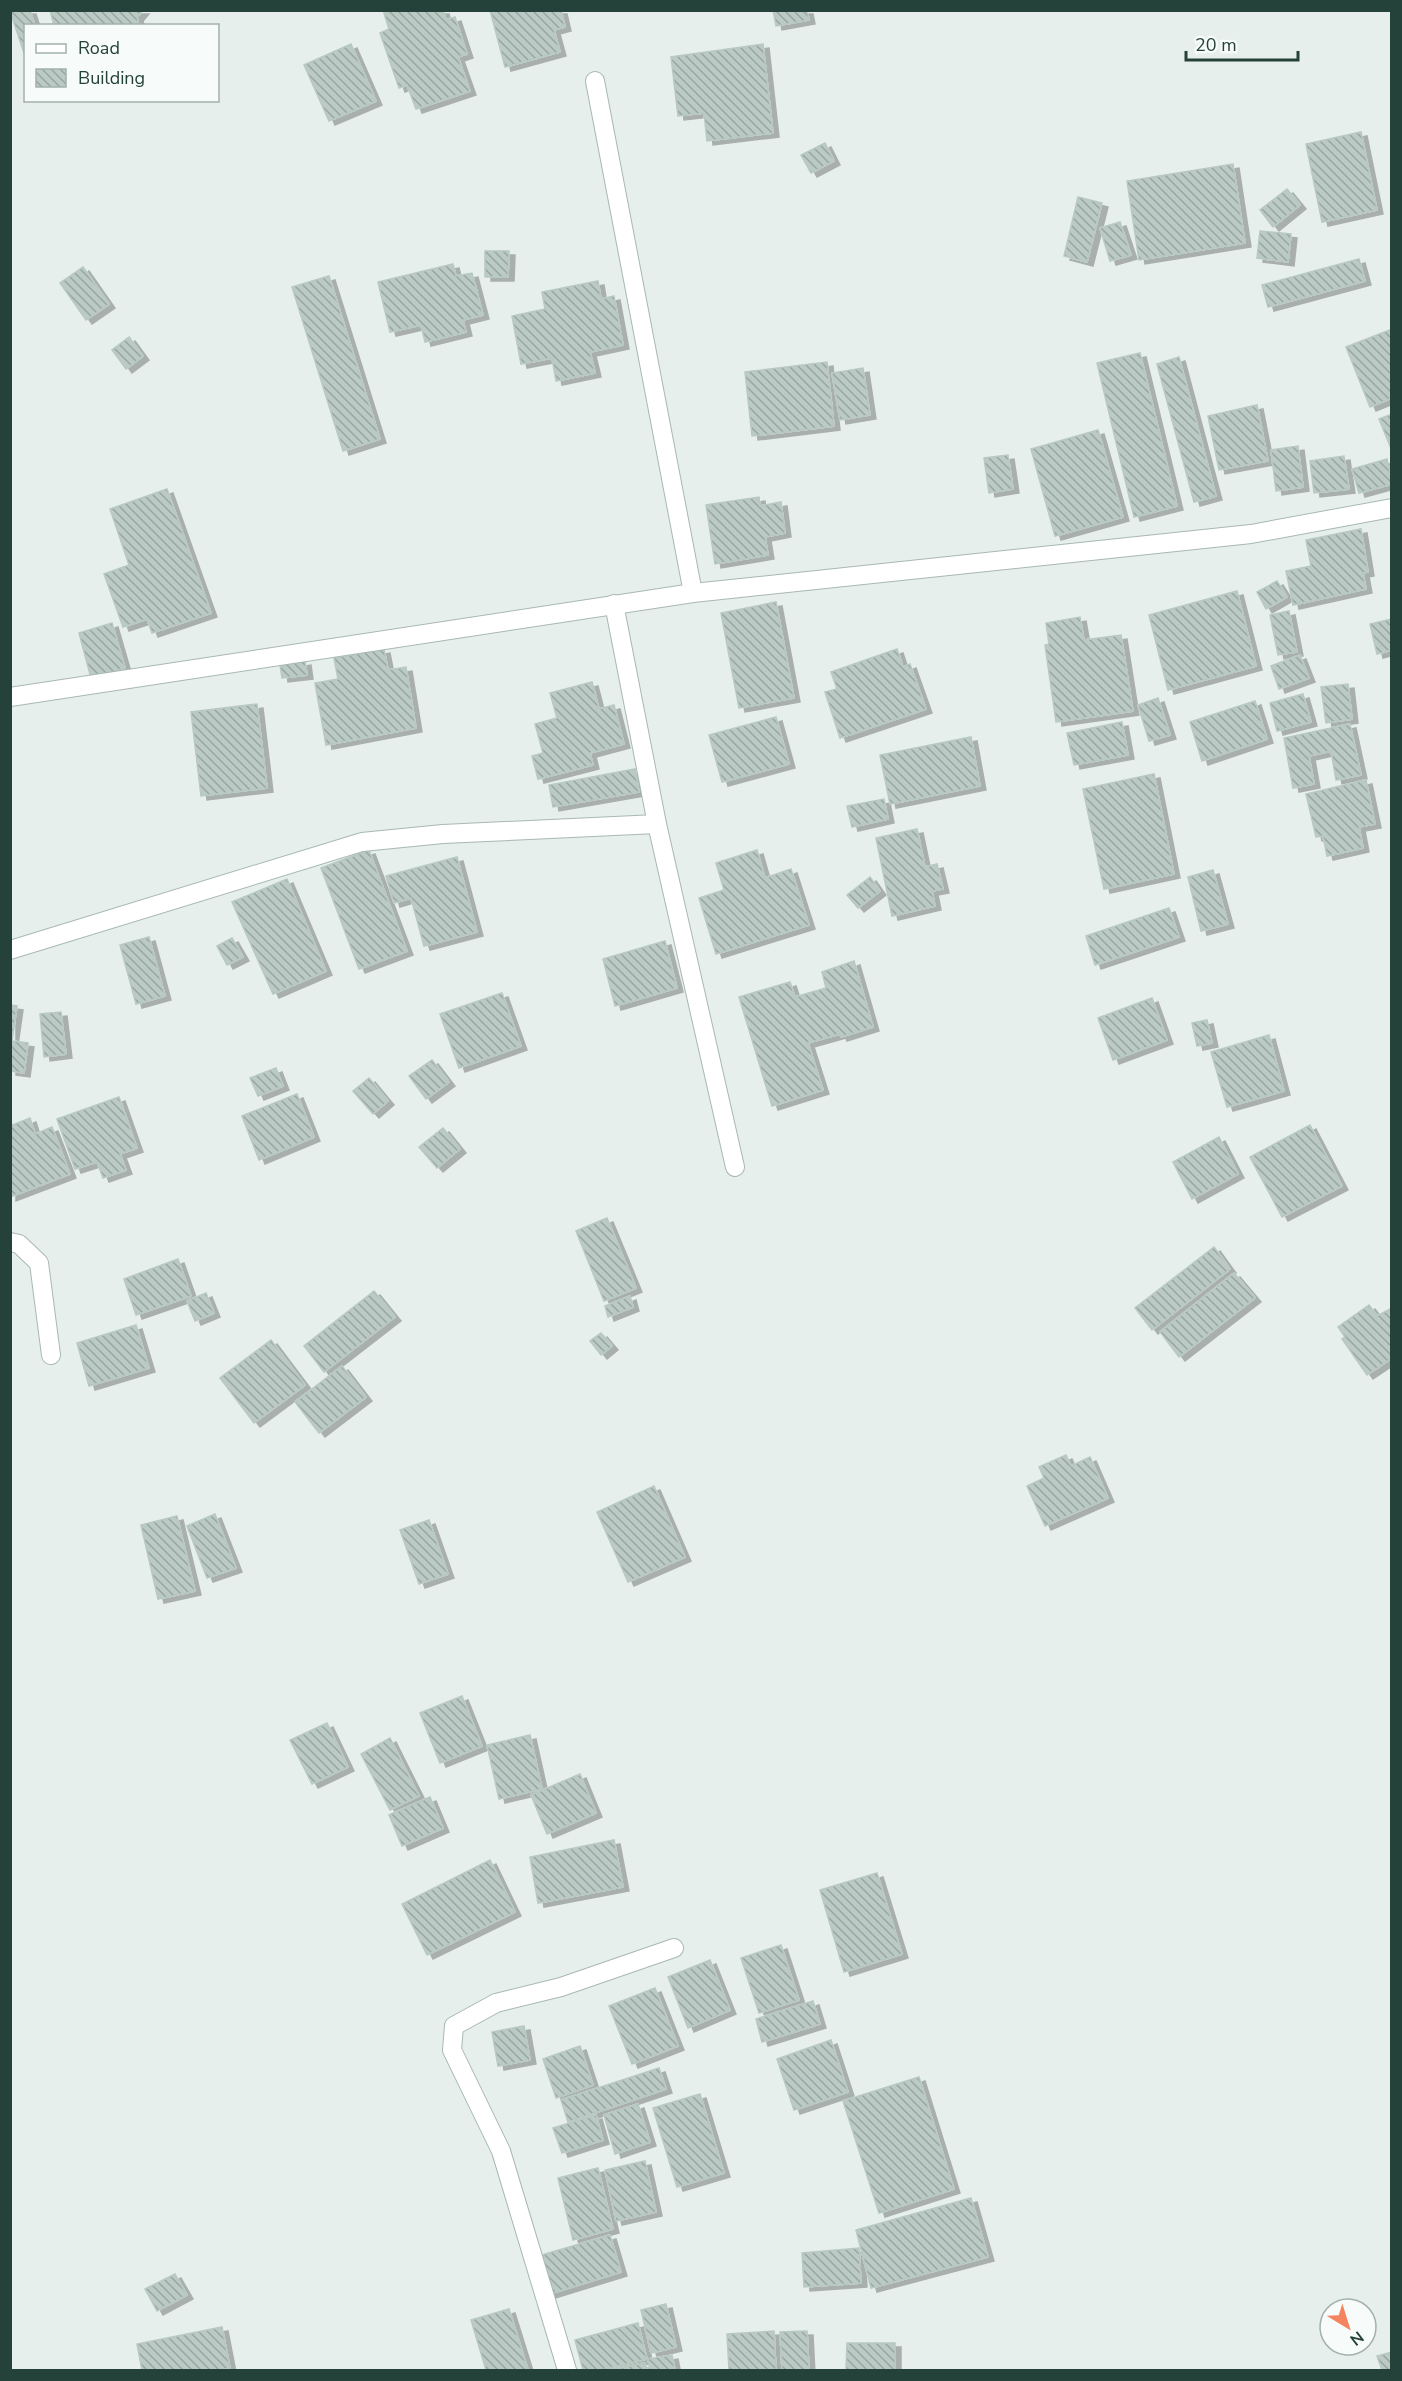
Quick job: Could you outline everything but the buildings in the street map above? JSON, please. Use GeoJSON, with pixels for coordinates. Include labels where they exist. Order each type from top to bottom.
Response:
{"type":"FeatureCollection","features":[{"type":"Feature","properties":{"kind":"street"},"geometry":{"type":"LineString","coordinates":[[595,81],[693,593]]}},
{"type":"Feature","properties":{"kind":"street"},"geometry":{"type":"LineString","coordinates":[[10,697],[693,593],[1251,534],[1392,508]]}},
{"type":"Feature","properties":{"kind":"street"},"geometry":{"type":"LineString","coordinates":[[614,604],[657,824],[735,1167]]}},
{"type":"Feature","properties":{"kind":"street"},"geometry":{"type":"LineString","coordinates":[[10,950],[362,842],[443,834],[657,824]]}},
{"type":"Feature","properties":{"kind":"street"},"geometry":{"type":"LineString","coordinates":[[10,1242],[20,1244],[39,1263],[51,1355]]}},
{"type":"Feature","properties":{"kind":"street"},"geometry":{"type":"LineString","coordinates":[[567,2370],[501,2151],[452,2050],[454,2026],[496,2003],[561,1987],[674,1948]]}}]}
